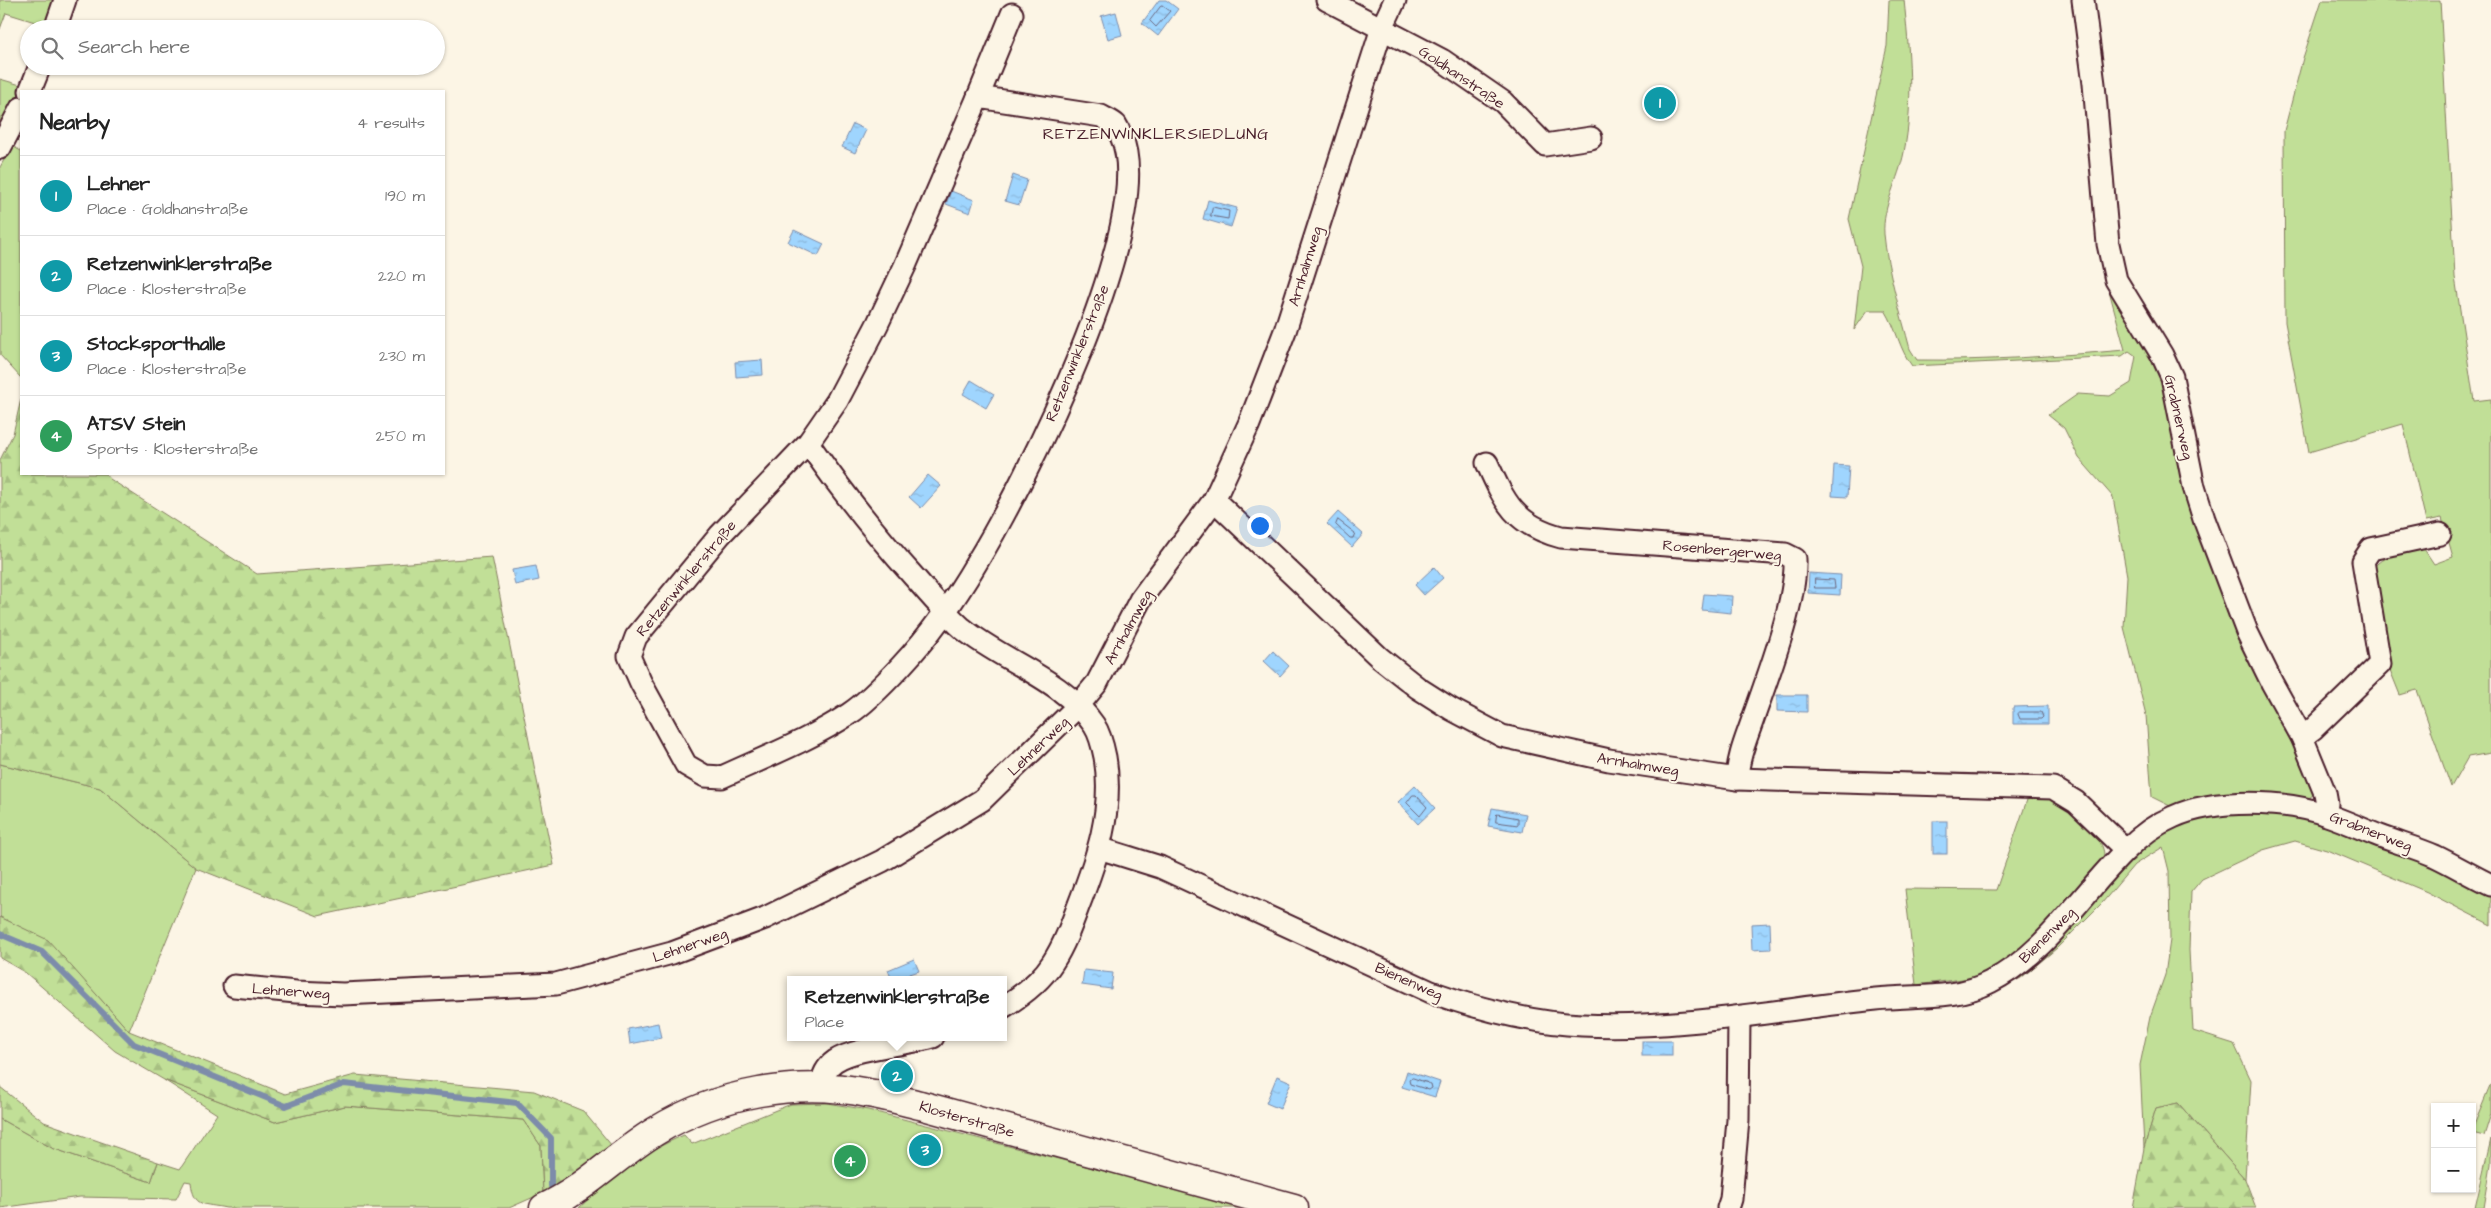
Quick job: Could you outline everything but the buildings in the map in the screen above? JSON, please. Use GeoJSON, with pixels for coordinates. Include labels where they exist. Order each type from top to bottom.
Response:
{"type":"FeatureCollection","features":[{"type":"Feature","properties":{"kind":"street"},"geometry":{"type":"LineString","coordinates":[[57,20],[65,0]]}},
{"type":"Feature","properties":{"kind":"street"},"geometry":{"type":"LineString","coordinates":[[1327,0],[1382,28]]}},
{"type":"Feature","properties":{"kind":"street","name":"Arnhalmweg"},"geometry":{"type":"LineString","coordinates":[[1078,706],[1097,683],[1140,600],[1214,500],[1249,424],[1285,331],[1382,28],[1395,0]]}},
{"type":"Feature","properties":{"kind":"street","name":"Grabnerweg"},"geometry":{"type":"LineString","coordinates":[[2083,0],[2094,84],[2108,244],[2116,280],[2162,355],[2172,377],[2194,487],[2227,584],[2263,666],[2302,737],[2325,793],[2326,804],[2324,814],[2433,855],[2491,885]]}},
{"type":"Feature","properties":{"kind":"street","name":"Retzenwinklerstraße"},"geometry":{"type":"LineString","coordinates":[[978,97],[1102,116],[1116,125],[1125,144],[1129,165],[1126,204],[1114,255],[1092,325],[1024,478],[978,562],[945,612],[902,666],[852,713],[822,730],[722,777],[705,776],[686,765],[641,683],[629,656],[636,637],[720,535],[808,443],[837,401],[877,325],[978,97],[1012,14]]}},
{"type":"Feature","properties":{"kind":"street","name":"Goldhanstraße"},"geometry":{"type":"LineString","coordinates":[[1382,28],[1442,60],[1503,102],[1545,145],[1591,138]]}},
{"type":"Feature","properties":{"kind":"street"},"geometry":{"type":"LineString","coordinates":[[30,90],[36,75]]}},
{"type":"Feature","properties":{"kind":"street"},"geometry":{"type":"LineString","coordinates":[[0,148],[20,110]]}},
{"type":"Feature","properties":{"kind":"street"},"geometry":{"type":"LineString","coordinates":[[808,443],[870,528],[945,612],[978,639],[1057,687],[1078,706],[1095,726],[1103,746],[1108,773],[1107,807],[1099,848],[1066,939],[1053,962],[1038,981],[1007,1004]]}},
{"type":"Feature","properties":{"kind":"street","name":"Rosenbergerweg"},"geometry":{"type":"LineString","coordinates":[[1488,463],[1504,499],[1528,523],[1544,533],[1560,537],[1785,554],[1795,559],[1795,569],[1788,605],[1763,690],[1740,756],[1737,779]]}},
{"type":"Feature","properties":{"kind":"street","name":"Arnhalmweg"},"geometry":{"type":"LineString","coordinates":[[1214,500],[1380,658],[1418,688],[1451,709],[1502,736],[1609,760],[1737,779],[2053,788],[2076,802],[2126,850]]}},
{"type":"Feature","properties":{"kind":"street"},"geometry":{"type":"LineString","coordinates":[[2302,737],[2314,730],[2380,664],[2363,561],[2371,549],[2440,534]]}},
{"type":"Feature","properties":{"kind":"street","name":"Lehnerweg"},"geometry":{"type":"LineString","coordinates":[[234,986],[343,994],[556,984],[672,953],[765,918],[824,891],[882,861],[949,822],[982,800],[1078,706]]}},
{"type":"Feature","properties":{"kind":"street","name":"Bienenweg"},"geometry":{"type":"LineString","coordinates":[[1099,848],[1160,867],[1430,992],[1461,1003],[1515,1016],[1584,1026],[1635,1025],[1739,1016],[1878,999],[1943,994],[1985,985],[2017,966],[2045,940],[2126,850],[2160,824],[2174,816],[2196,810],[2252,803],[2276,805],[2324,814]]}},
{"type":"Feature","properties":{"kind":"street"},"geometry":{"type":"LineString","coordinates":[[1730,1204],[1738,1120],[1739,1016]]}},
{"type":"Feature","properties":{"kind":"street"},"geometry":{"type":"LineString","coordinates":[[821,1088],[822,1077],[835,1061],[863,1052],[914,1041]]}},
{"type":"Feature","properties":{"kind":"street","name":"Klosterstraße"},"geometry":{"type":"LineString","coordinates":[[544,1208],[570,1193],[656,1131],[688,1114],[747,1094],[821,1088],[868,1092],[920,1105],[1294,1208]]}},
{"type":"Feature","properties":{"kind":"green space"},"geometry":{"type":"Polygon","coordinates":[[[0,0],[59,0],[53,20],[28,20],[6,13],[0,29],[0,0]]]}},
{"type":"Feature","properties":{"kind":"green space"},"geometry":{"type":"Polygon","coordinates":[[[1889,0],[1904,0],[1910,96],[1904,152],[1888,203],[1884,234],[1891,277],[1910,349],[1917,360],[2021,358],[2125,350],[2107,283],[2160,362],[2279,708],[2315,793],[2307,800],[2174,808],[2152,797],[2146,715],[2124,627],[2127,576],[2113,497],[2079,458],[2064,428],[2048,415],[2078,394],[2110,396],[2131,383],[2136,356],[2129,351],[2122,356],[1912,366],[1904,353],[1885,310],[1868,310],[1854,330],[1861,266],[1849,219],[1887,46],[1889,0]]]}},
{"type":"Feature","properties":{"kind":"green space"},"geometry":{"type":"Polygon","coordinates":[[[2322,0],[2440,0],[2455,277],[2474,401],[2491,399],[2491,753],[2468,757],[2451,787],[2417,690],[2400,695],[2390,670],[2372,570],[2388,557],[2422,546],[2434,564],[2453,557],[2442,518],[2426,521],[2403,424],[2309,452],[2285,322],[2284,131],[2303,58],[2322,0]]]}},
{"type":"Feature","properties":{"kind":"green space"},"geometry":{"type":"Polygon","coordinates":[[[0,79],[24,86],[20,90],[20,94],[0,132],[0,79]]]}},
{"type":"Feature","properties":{"kind":"green space"},"geometry":{"type":"Polygon","coordinates":[[[12,146],[20,150],[20,377],[0,355],[0,167],[12,146]]]}},
{"type":"Feature","properties":{"kind":"green space"},"geometry":{"type":"Polygon","coordinates":[[[20,403],[20,475],[107,475],[110,479],[257,574],[492,557],[554,865],[318,916],[196,868],[100,788],[0,764],[0,460],[13,434],[20,403]]]}},
{"type":"Feature","properties":{"kind":"green space"},"geometry":{"type":"Polygon","coordinates":[[[0,764],[100,788],[196,868],[129,1031],[48,941],[0,917],[0,764]]]}},
{"type":"Feature","properties":{"kind":"green space"},"geometry":{"type":"Polygon","coordinates":[[[2043,796],[2064,803],[2091,828],[2103,849],[2102,865],[2029,950],[1986,976],[1916,985],[1905,889],[1996,890],[2028,797],[2043,796]]]}},
{"type":"Feature","properties":{"kind":"green space"},"geometry":{"type":"Polygon","coordinates":[[[2262,812],[2305,817],[2435,865],[2491,896],[2491,925],[2427,892],[2330,851],[2295,841],[2263,850],[2202,879],[2191,892],[2189,950],[2193,1031],[2234,1044],[2251,1080],[2245,1179],[2178,1103],[2156,1108],[2144,1148],[2140,1065],[2150,1017],[2165,975],[2170,940],[2169,871],[2163,847],[2134,865],[2102,903],[2057,948],[2021,978],[1986,995],[1922,1008],[1920,1002],[1977,993],[2131,856],[2183,820],[2226,814],[2262,812]]]}},
{"type":"Feature","properties":{"kind":"green space"},"geometry":{"type":"Polygon","coordinates":[[[0,917],[48,940],[129,1031],[285,1094],[355,1075],[534,1091],[583,1111],[612,1146],[562,1185],[543,1193],[541,1146],[523,1120],[345,1106],[275,1122],[164,1080],[115,1051],[26,973],[0,958],[0,917]]]}},
{"type":"Feature","properties":{"kind":"green space"},"geometry":{"type":"Polygon","coordinates":[[[164,1080],[275,1122],[345,1106],[523,1120],[541,1146],[543,1193],[509,1208],[226,1208],[201,1203],[194,1196],[191,1182],[185,1181],[176,1199],[80,1197],[0,1208],[0,1119],[52,1148],[151,1182],[158,1162],[180,1169],[217,1114],[164,1080]]]}},
{"type":"Feature","properties":{"kind":"green space"},"geometry":{"type":"Polygon","coordinates":[[[2491,1084],[2491,1114],[2484,1136],[2476,1134],[2476,1120],[2491,1084]]]}},
{"type":"Feature","properties":{"kind":"green space"},"geometry":{"type":"Polygon","coordinates":[[[0,1087],[44,1122],[158,1162],[151,1182],[52,1148],[0,1119],[0,1087]]]}},
{"type":"Feature","properties":{"kind":"green space"},"geometry":{"type":"Polygon","coordinates":[[[828,1103],[868,1110],[1249,1208],[579,1208],[628,1166],[668,1142],[684,1135],[692,1144],[791,1104],[828,1103]]]}},
{"type":"Feature","properties":{"kind":"green space"},"geometry":{"type":"Polygon","coordinates":[[[2178,1103],[2245,1179],[2256,1208],[2133,1208],[2144,1148],[2156,1108],[2178,1103]]]}},
{"type":"Feature","properties":{"kind":"green space"},"geometry":{"type":"Polygon","coordinates":[[[2491,1139],[2491,1165],[2484,1208],[2475,1208],[2491,1139]]]}},
{"type":"Feature","properties":{"kind":"water"},"geometry":{"type":"Polygon","coordinates":[[[1159,0],[1166,0],[1178,9],[1158,36],[1142,23],[1159,0]]]}},
{"type":"Feature","properties":{"kind":"water"},"geometry":{"type":"Polygon","coordinates":[[[1116,12],[1122,35],[1108,39],[1101,16],[1116,12]]]}},
{"type":"Feature","properties":{"kind":"water"},"geometry":{"type":"Polygon","coordinates":[[[853,124],[866,130],[855,153],[842,147],[853,124]]]}},
{"type":"Feature","properties":{"kind":"water"},"geometry":{"type":"Polygon","coordinates":[[[1013,175],[1027,180],[1019,205],[1005,201],[1013,175]]]}},
{"type":"Feature","properties":{"kind":"water"},"geometry":{"type":"Polygon","coordinates":[[[951,191],[974,200],[970,213],[946,204],[951,191]]]}},
{"type":"Feature","properties":{"kind":"water"},"geometry":{"type":"Polygon","coordinates":[[[1208,200],[1237,208],[1231,227],[1203,219],[1208,200]]]}},
{"type":"Feature","properties":{"kind":"water"},"geometry":{"type":"Polygon","coordinates":[[[794,230],[824,244],[818,256],[788,242],[794,230]]]}},
{"type":"Feature","properties":{"kind":"water"},"geometry":{"type":"Polygon","coordinates":[[[762,360],[763,375],[736,377],[735,362],[762,360]]]}},
{"type":"Feature","properties":{"kind":"water"},"geometry":{"type":"Polygon","coordinates":[[[971,380],[994,394],[986,408],[963,394],[971,380]]]}},
{"type":"Feature","properties":{"kind":"water"},"geometry":{"type":"Polygon","coordinates":[[[1834,465],[1849,466],[1847,497],[1832,496],[1834,465]]]}},
{"type":"Feature","properties":{"kind":"water"},"geometry":{"type":"Polygon","coordinates":[[[928,475],[941,486],[921,508],[909,497],[928,475]]]}},
{"type":"Feature","properties":{"kind":"water"},"geometry":{"type":"Polygon","coordinates":[[[1338,512],[1363,534],[1352,547],[1327,524],[1338,512]]]}},
{"type":"Feature","properties":{"kind":"water"},"geometry":{"type":"Polygon","coordinates":[[[536,566],[539,580],[515,585],[512,570],[536,566]]]}},
{"type":"Feature","properties":{"kind":"water"},"geometry":{"type":"Polygon","coordinates":[[[1434,567],[1443,578],[1424,595],[1415,585],[1434,567]]]}},
{"type":"Feature","properties":{"kind":"water"},"geometry":{"type":"Polygon","coordinates":[[[1809,573],[1841,575],[1840,595],[1808,593],[1809,573]]]}},
{"type":"Feature","properties":{"kind":"water"},"geometry":{"type":"Polygon","coordinates":[[[1704,594],[1732,596],[1731,613],[1702,610],[1704,594]]]}},
{"type":"Feature","properties":{"kind":"water"},"geometry":{"type":"Polygon","coordinates":[[[1273,651],[1289,666],[1280,676],[1264,661],[1273,651]]]}},
{"type":"Feature","properties":{"kind":"water"},"geometry":{"type":"Polygon","coordinates":[[[1777,695],[1807,695],[1807,712],[1777,711],[1777,695]]]}},
{"type":"Feature","properties":{"kind":"water"},"geometry":{"type":"Polygon","coordinates":[[[2048,706],[2048,724],[2013,724],[2013,707],[2048,706]]]}},
{"type":"Feature","properties":{"kind":"water"},"geometry":{"type":"Polygon","coordinates":[[[1415,786],[1435,808],[1418,824],[1398,802],[1415,786]]]}},
{"type":"Feature","properties":{"kind":"water"},"geometry":{"type":"Polygon","coordinates":[[[1492,808],[1526,814],[1522,832],[1488,826],[1492,808]]]}},
{"type":"Feature","properties":{"kind":"water"},"geometry":{"type":"Polygon","coordinates":[[[1933,821],[1947,821],[1947,854],[1933,854],[1933,821]]]}},
{"type":"Feature","properties":{"kind":"water"},"geometry":{"type":"Polygon","coordinates":[[[1770,923],[1771,949],[1752,950],[1751,924],[1770,923]]]}},
{"type":"Feature","properties":{"kind":"water"},"geometry":{"type":"Polygon","coordinates":[[[914,959],[919,971],[904,976],[890,976],[888,970],[914,959]]]}},
{"type":"Feature","properties":{"kind":"water"},"geometry":{"type":"Polygon","coordinates":[[[1084,970],[1113,973],[1111,989],[1082,985],[1084,970]]]}},
{"type":"Feature","properties":{"kind":"water"},"geometry":{"type":"Polygon","coordinates":[[[658,1023],[661,1038],[630,1044],[628,1029],[658,1023]]]}},
{"type":"Feature","properties":{"kind":"water"},"geometry":{"type":"Polygon","coordinates":[[[1642,1041],[1672,1041],[1672,1056],[1642,1056],[1642,1041]]]}},
{"type":"Feature","properties":{"kind":"water"},"geometry":{"type":"Polygon","coordinates":[[[1407,1071],[1440,1082],[1435,1097],[1402,1087],[1407,1071]]]}},
{"type":"Feature","properties":{"kind":"water"},"geometry":{"type":"Polygon","coordinates":[[[1277,1076],[1291,1082],[1280,1109],[1266,1103],[1277,1076]]]}},
{"type":"Feature","properties":{"kind":"waterway"},"geometry":{"type":"LineString","coordinates":[[0,934],[42,952],[134,1044],[286,1106],[344,1084],[517,1103],[551,1138],[551,1186]]}},
{"type":"Feature","properties":{"kind":"place","name":"Lehner"},"geometry":{"type":"Point","coordinates":[1660,103]}},
{"type":"Feature","properties":{"kind":"place","name":"Retzenwinklerstraße"},"geometry":{"type":"Point","coordinates":[897,1076]}},
{"type":"Feature","properties":{"kind":"place","name":"Stocksporthalle"},"geometry":{"type":"Point","coordinates":[925,1150]}},
{"type":"Feature","properties":{"kind":"place","name":"ATSV Stein"},"geometry":{"type":"Point","coordinates":[850,1161]}},
{"type":"Feature","properties":{"kind":"district","name":"RETZENWINKLERSIEDLUNG"},"geometry":{"type":"Point","coordinates":[1156,133]}}]}
